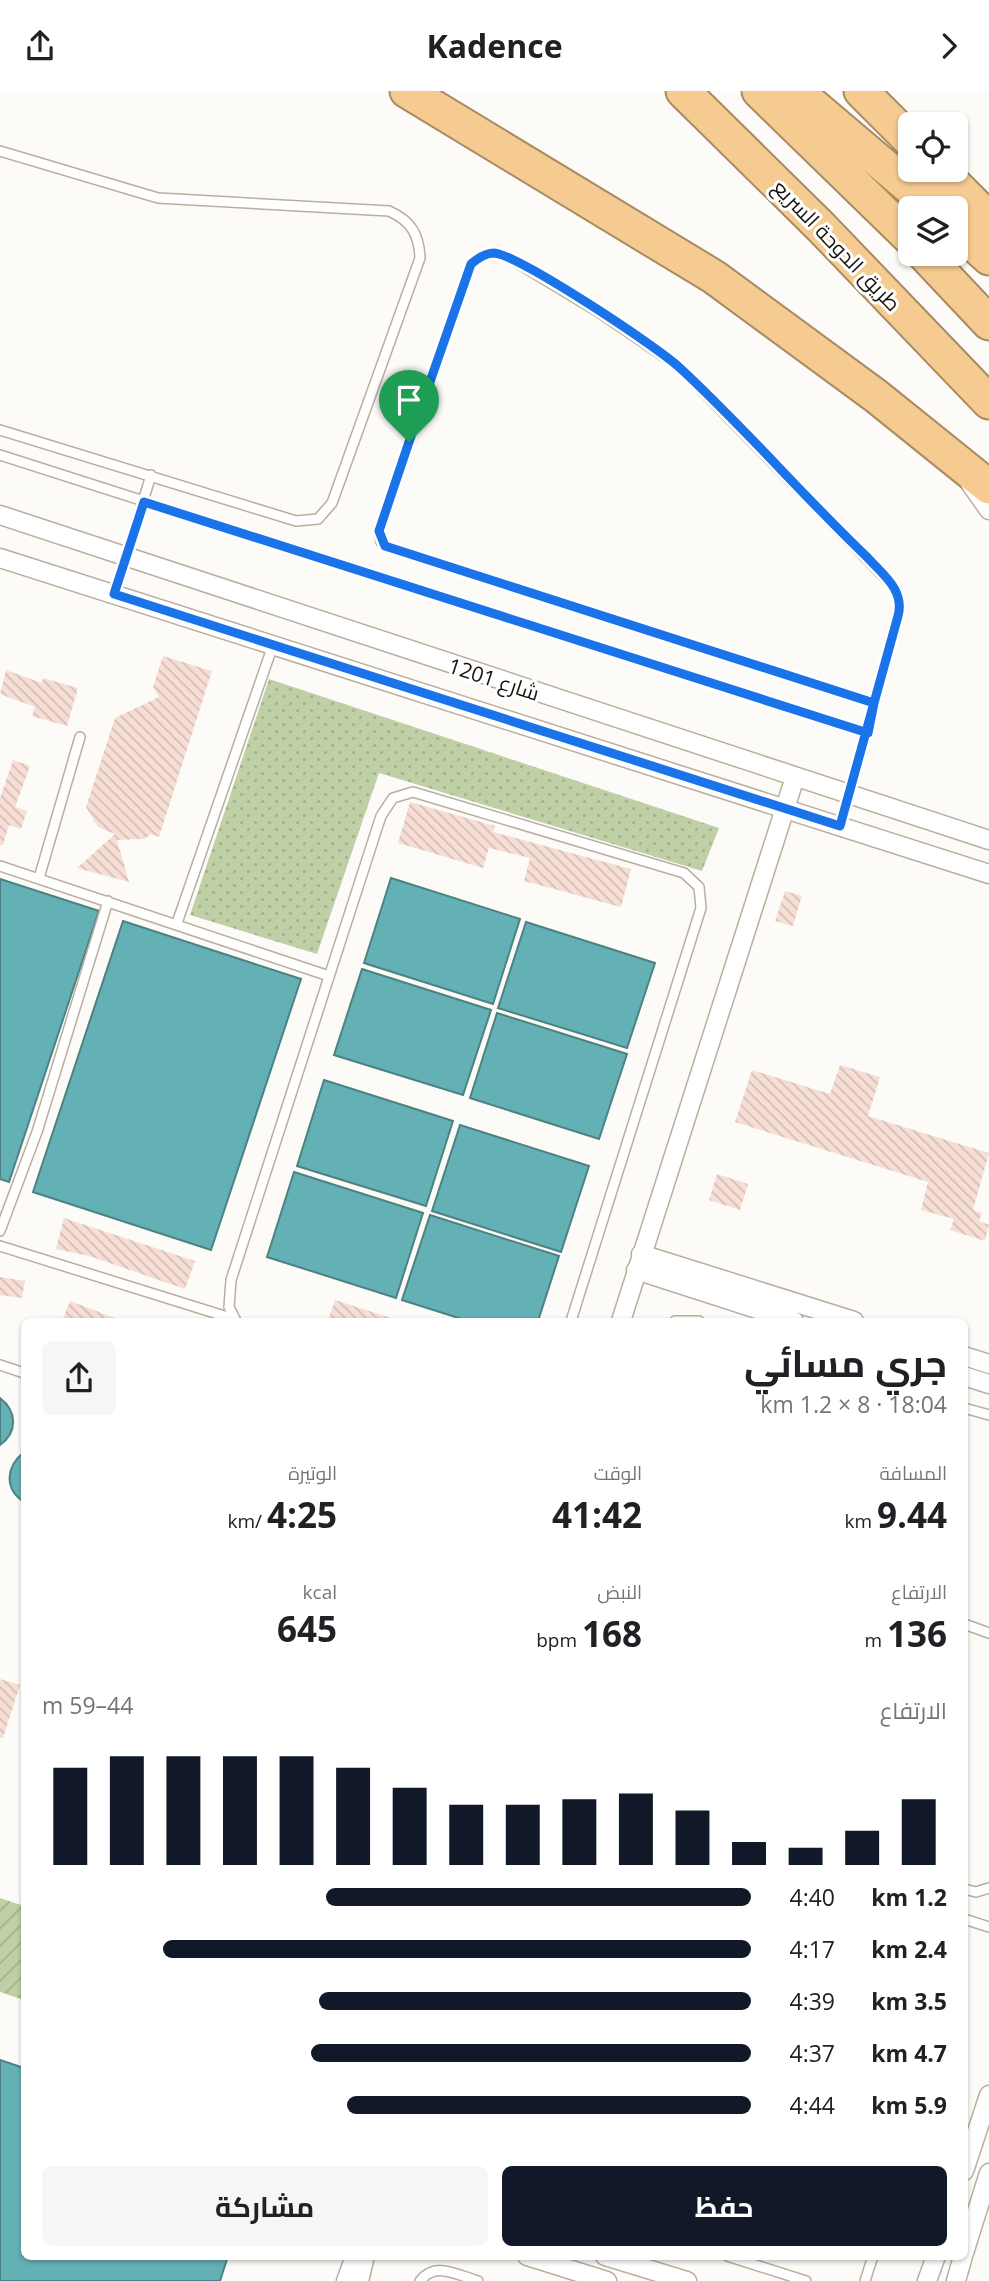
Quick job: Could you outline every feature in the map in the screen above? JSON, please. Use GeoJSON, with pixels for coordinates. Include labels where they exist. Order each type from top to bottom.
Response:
{"type":"FeatureCollection","features":[{"type":"Feature","properties":{"kind":"highway"},"geometry":{"type":"LineString","coordinates":[[407,91],[714,277],[876,396],[989,487]]}},
{"type":"Feature","properties":{"kind":"highway","name":"طريق الدوحة السريع"},"geometry":{"type":"LineString","coordinates":[[683,91],[821,226],[989,403]]}},
{"type":"Feature","properties":{"kind":"highway"},"geometry":{"type":"LineString","coordinates":[[759,91],[898,226]]}},
{"type":"Feature","properties":{"kind":"highway"},"geometry":{"type":"LineString","coordinates":[[796,91],[920,196]]}},
{"type":"Feature","properties":{"kind":"highway"},"geometry":{"type":"LineString","coordinates":[[861,91],[898,128]]}},
{"type":"Feature","properties":{"kind":"highway"},"geometry":{"type":"LineString","coordinates":[[952,182],[989,219]]}},
{"type":"Feature","properties":{"kind":"highway"},"geometry":{"type":"LineString","coordinates":[[968,239],[989,258]]}},
{"type":"Feature","properties":{"kind":"highway"},"geometry":{"type":"LineString","coordinates":[[935,266],[989,323]]}},
{"type":"Feature","properties":{"kind":"street"},"geometry":{"type":"LineString","coordinates":[[962,467],[989,510]]}},
{"type":"Feature","properties":{"kind":"street","name":"شارع 1201"},"geometry":{"type":"LineString","coordinates":[[0,515],[126,559],[989,840]]}},
{"type":"Feature","properties":{"kind":"street","name":"شارع 1201"},"geometry":{"type":"LineString","coordinates":[[0,558],[989,874]]}},
{"type":"Feature","properties":{"kind":"street"},"geometry":{"type":"LineString","coordinates":[[622,1318],[795,777]]}},
{"type":"Feature","properties":{"kind":"street"},"geometry":{"type":"LineString","coordinates":[[638,1262],[786,1318]]}},
{"type":"Feature","properties":{"kind":"street"},"geometry":{"type":"LineString","coordinates":[[638,1262],[843,1318]]}},
{"type":"Feature","properties":{"kind":"street"},"geometry":{"type":"LineString","coordinates":[[968,1357],[989,1364]]}},
{"type":"Feature","properties":{"kind":"street"},"geometry":{"type":"LineString","coordinates":[[968,1377],[989,1384]]}},
{"type":"Feature","properties":{"kind":"street"},"geometry":{"type":"LineString","coordinates":[[968,2159],[989,2095]]}},
{"type":"Feature","properties":{"kind":"street"},"geometry":{"type":"LineString","coordinates":[[968,2241],[989,2173]]}},
{"type":"Feature","properties":{"kind":"street"},"geometry":{"type":"LineString","coordinates":[[346,2281],[354,2260]]}},
{"type":"Feature","properties":{"kind":"street"},"geometry":{"type":"LineString","coordinates":[[359,2281],[364,2260]]}},
{"type":"Feature","properties":{"kind":"street"},"geometry":{"type":"LineString","coordinates":[[540,2260],[607,2281]]}},
{"type":"Feature","properties":{"kind":"street"},"geometry":{"type":"LineString","coordinates":[[629,2260],[687,2281]]}},
{"type":"Feature","properties":{"kind":"street"},"geometry":{"type":"LineString","coordinates":[[927,2281],[935,2260]]}},
{"type":"Feature","properties":{"kind":"street"},"geometry":{"type":"LineString","coordinates":[[956,2281],[962,2260]]}},
{"type":"Feature","properties":{"kind":"lane"},"geometry":{"type":"LineString","coordinates":[[0,151],[143,196],[184,201],[374,208],[403,217],[414,229],[419,243],[419,258],[327,512],[318,519],[296,521],[0,429]]}},
{"type":"Feature","properties":{"kind":"lane"},"geometry":{"type":"LineString","coordinates":[[840,826],[868,733],[900,607],[896,589],[678,366],[597,310],[503,255],[492,253],[480,256],[471,264],[379,531],[381,542],[402,552],[874,703]]}},
{"type":"Feature","properties":{"kind":"lane"},"geometry":{"type":"LineString","coordinates":[[0,455],[868,733]]}},
{"type":"Feature","properties":{"kind":"lane"},"geometry":{"type":"LineString","coordinates":[[114,594],[151,475]]}},
{"type":"Feature","properties":{"kind":"lane"},"geometry":{"type":"LineString","coordinates":[[177,923],[273,645]]}},
{"type":"Feature","properties":{"kind":"lane"},"geometry":{"type":"LineString","coordinates":[[38,878],[80,737]]}},
{"type":"Feature","properties":{"kind":"lane"},"geometry":{"type":"LineString","coordinates":[[234,1318],[229,1307],[231,1280],[381,816],[385,806],[402,793],[424,793],[684,873],[699,887],[701,908],[572,1318]]}},
{"type":"Feature","properties":{"kind":"lane"},"geometry":{"type":"LineString","coordinates":[[0,866],[329,976]]}},
{"type":"Feature","properties":{"kind":"lane"},"geometry":{"type":"LineString","coordinates":[[0,1231],[41,1119],[108,901]]}},
{"type":"Feature","properties":{"kind":"lane"},"geometry":{"type":"LineString","coordinates":[[0,1246],[214,1317]]}},
{"type":"Feature","properties":{"kind":"lane"},"geometry":{"type":"LineString","coordinates":[[0,1365],[21,1372]]}},
{"type":"Feature","properties":{"kind":"lane"},"geometry":{"type":"LineString","coordinates":[[968,1409],[989,1415]]}},
{"type":"Feature","properties":{"kind":"lane"},"geometry":{"type":"LineString","coordinates":[[968,1626],[989,1633]]}},
{"type":"Feature","properties":{"kind":"lane"},"geometry":{"type":"LineString","coordinates":[[968,1890],[976,1892],[989,1888]]}},
{"type":"Feature","properties":{"kind":"lane"},"geometry":{"type":"LineString","coordinates":[[968,1920],[989,1927]]}},
{"type":"Feature","properties":{"kind":"lane"},"geometry":{"type":"LineString","coordinates":[[740,2260],[806,2281]]}},
{"type":"Feature","properties":{"kind":"lane"},"geometry":{"type":"LineString","coordinates":[[864,2281],[872,2260]]}},
{"type":"Feature","properties":{"kind":"lane"},"geometry":{"type":"LineString","coordinates":[[421,2281],[428,2272],[439,2269],[478,2281]]}},
{"type":"Feature","properties":{"kind":"green space"},"geometry":{"type":"Polygon","coordinates":[[[269,679],[719,828],[702,871],[379,773],[317,954],[190,915],[269,679]]]}},
{"type":"Feature","properties":{"kind":"green space"},"geometry":{"type":"Polygon","coordinates":[[[0,1898],[21,1905],[21,1999],[0,1992],[0,1898]]]}},
{"type":"Feature","properties":{"kind":"water"},"geometry":{"type":"Polygon","coordinates":[[[391,878],[520,919],[493,1004],[364,963],[391,878]]]}},
{"type":"Feature","properties":{"kind":"water"},"geometry":{"type":"Polygon","coordinates":[[[0,879],[99,911],[9,1182],[0,1179],[0,879]]]}},
{"type":"Feature","properties":{"kind":"water"},"geometry":{"type":"Polygon","coordinates":[[[123,921],[301,979],[211,1250],[33,1192],[123,921]]]}},
{"type":"Feature","properties":{"kind":"water"},"geometry":{"type":"Polygon","coordinates":[[[526,922],[655,963],[627,1048],[498,1008],[526,922]]]}},
{"type":"Feature","properties":{"kind":"water"},"geometry":{"type":"Polygon","coordinates":[[[362,969],[491,1010],[463,1095],[334,1055],[362,969]]]}},
{"type":"Feature","properties":{"kind":"water"},"geometry":{"type":"Polygon","coordinates":[[[497,1013],[627,1054],[599,1139],[470,1098],[497,1013]]]}},
{"type":"Feature","properties":{"kind":"water"},"geometry":{"type":"Polygon","coordinates":[[[324,1080],[453,1121],[426,1206],[297,1166],[324,1080]]]}},
{"type":"Feature","properties":{"kind":"water"},"geometry":{"type":"Polygon","coordinates":[[[460,1125],[589,1166],[561,1252],[432,1211],[460,1125]]]}},
{"type":"Feature","properties":{"kind":"water"},"geometry":{"type":"Polygon","coordinates":[[[294,1172],[423,1213],[396,1298],[267,1257],[294,1172]]]}},
{"type":"Feature","properties":{"kind":"water"},"geometry":{"type":"Polygon","coordinates":[[[430,1215],[559,1256],[539,1318],[459,1318],[402,1300],[430,1215]]]}},
{"type":"Feature","properties":{"kind":"water"},"geometry":{"type":"Polygon","coordinates":[[[0,1398],[10,1409],[13,1421],[10,1434],[0,1445],[0,1398]]]}},
{"type":"Feature","properties":{"kind":"water"},"geometry":{"type":"Polygon","coordinates":[[[21,1455],[21,1500],[10,1484],[11,1471],[21,1455]]]}},
{"type":"Feature","properties":{"kind":"water"},"geometry":{"type":"Polygon","coordinates":[[[0,2060],[21,2067],[21,2260],[227,2260],[220,2281],[0,2281],[0,2060]]]}},
{"type":"Feature","properties":{"kind":"building"},"geometry":{"type":"Polygon","coordinates":[[[163,656],[212,671],[159,837],[151,834],[144,839],[117,840],[129,882],[77,868],[115,834],[98,827],[86,807],[115,718],[159,697],[153,687],[163,656]]]}},
{"type":"Feature","properties":{"kind":"building"},"geometry":{"type":"Polygon","coordinates":[[[6,670],[42,683],[43,678],[78,688],[67,726],[32,716],[35,707],[0,694],[6,670]]]}},
{"type":"Feature","properties":{"kind":"building"},"geometry":{"type":"Polygon","coordinates":[[[13,760],[30,766],[15,807],[27,811],[21,829],[9,825],[3,845],[0,845],[0,798],[13,760]]]}},
{"type":"Feature","properties":{"kind":"building"},"geometry":{"type":"Polygon","coordinates":[[[410,802],[495,826],[493,832],[631,869],[621,907],[524,881],[530,858],[489,848],[483,868],[398,843],[410,802]]]}},
{"type":"Feature","properties":{"kind":"building"},"geometry":{"type":"Polygon","coordinates":[[[785,891],[802,896],[793,926],[775,921],[785,891]]]}},
{"type":"Feature","properties":{"kind":"building"},"geometry":{"type":"Polygon","coordinates":[[[840,1065],[880,1077],[868,1116],[989,1153],[973,1210],[982,1213],[979,1221],[989,1225],[985,1241],[950,1230],[954,1219],[921,1210],[928,1182],[735,1122],[752,1070],[830,1094],[840,1065]]]}},
{"type":"Feature","properties":{"kind":"building"},"geometry":{"type":"Polygon","coordinates":[[[717,1174],[748,1184],[740,1210],[709,1200],[717,1174]]]}},
{"type":"Feature","properties":{"kind":"building"},"geometry":{"type":"Polygon","coordinates":[[[64,1218],[195,1261],[185,1289],[89,1256],[56,1249],[64,1218]]]}},
{"type":"Feature","properties":{"kind":"building"},"geometry":{"type":"Polygon","coordinates":[[[0,1277],[25,1281],[22,1298],[0,1295],[0,1277]]]}},
{"type":"Feature","properties":{"kind":"building"},"geometry":{"type":"Polygon","coordinates":[[[335,1300],[391,1318],[329,1318],[335,1300]]]}},
{"type":"Feature","properties":{"kind":"building"},"geometry":{"type":"Polygon","coordinates":[[[70,1301],[115,1318],[63,1318],[70,1301]]]}},
{"type":"Feature","properties":{"kind":"building"},"geometry":{"type":"Polygon","coordinates":[[[0,1679],[20,1685],[3,1738],[0,1738],[0,1679]]]}},
{"type":"Feature","properties":{"kind":"route"},"geometry":{"type":"LineString","coordinates":[[409,442],[379,531],[379,537],[385,546],[874,703],[868,733],[144,502],[114,594],[840,826],[868,733],[898,616],[900,598],[896,589],[867,557],[678,366],[597,310],[503,255],[492,253],[480,256],[471,264],[409,442]]}}]}
